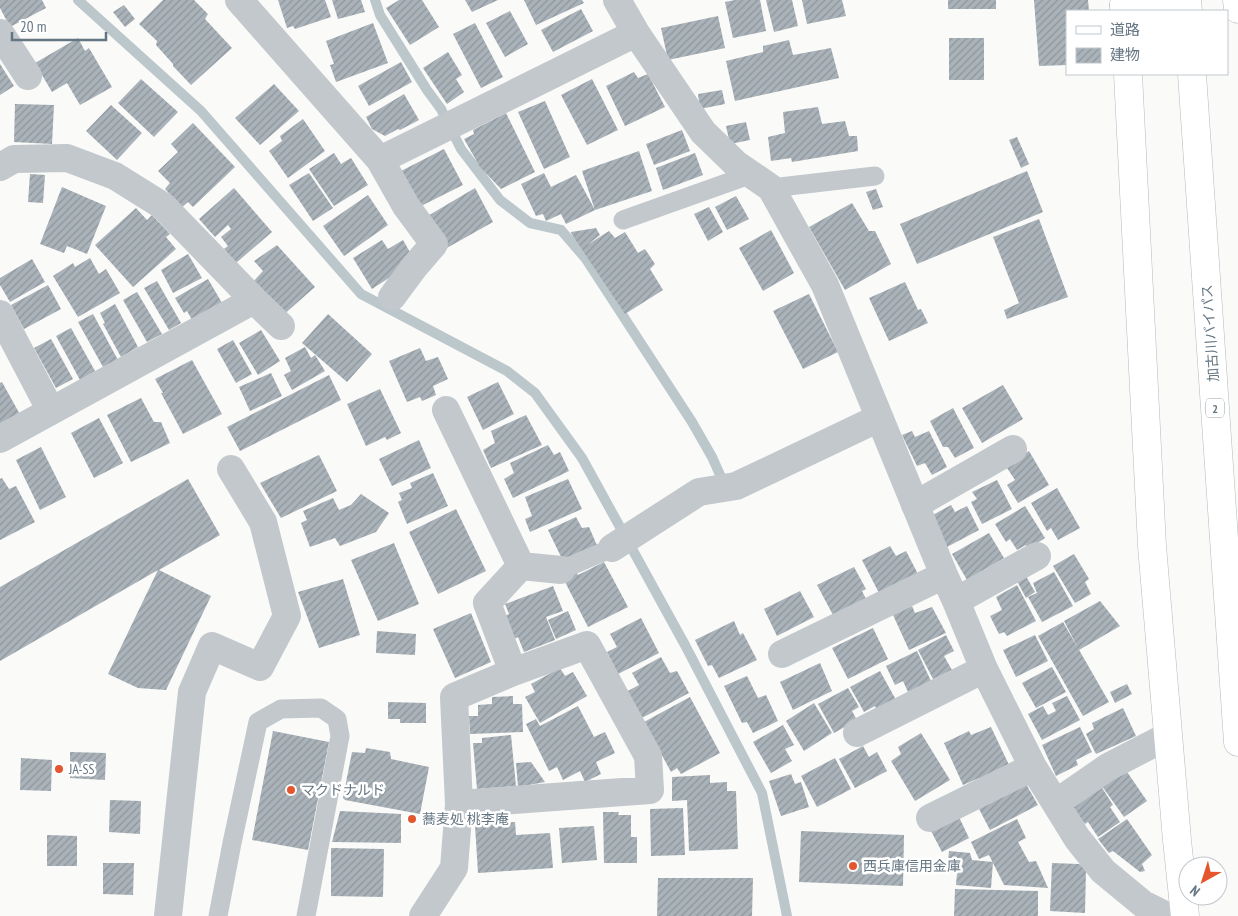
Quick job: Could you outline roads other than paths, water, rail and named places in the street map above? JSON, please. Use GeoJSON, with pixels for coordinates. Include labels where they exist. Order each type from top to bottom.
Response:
{"type":"FeatureCollection","features":[{"type":"Feature","properties":{"kind":"main road"},"geometry":{"type":"LineString","coordinates":[[1124,4],[1179,0]]}},
{"type":"Feature","properties":{"kind":"main road"},"geometry":{"type":"LineString","coordinates":[[1238,0],[1238,9]]}},
{"type":"Feature","properties":{"kind":"main road"},"geometry":{"type":"LineString","coordinates":[[1128,75],[1152,546],[1185,916]]}},
{"type":"Feature","properties":{"kind":"main road","name":"加古川バイパス"},"geometry":{"type":"LineString","coordinates":[[1192,75],[1238,742]]}},
{"type":"Feature","properties":{"kind":"street"},"geometry":{"type":"LineString","coordinates":[[240,0],[380,160],[406,206],[434,244],[392,297]]}},
{"type":"Feature","properties":{"kind":"street"},"geometry":{"type":"LineString","coordinates":[[617,0],[636,33],[703,132],[736,164],[761,181],[825,285],[944,576],[984,668],[1033,767],[1077,838],[1103,871],[1143,904],[1167,916]]}},
{"type":"Feature","properties":{"kind":"street"},"geometry":{"type":"LineString","coordinates":[[0,33],[28,76]]}},
{"type":"Feature","properties":{"kind":"street"},"geometry":{"type":"LineString","coordinates":[[380,160],[636,33]]}},
{"type":"Feature","properties":{"kind":"street"},"geometry":{"type":"LineString","coordinates":[[0,167],[14,159],[68,158],[115,176],[163,206],[281,326]]}},
{"type":"Feature","properties":{"kind":"street"},"geometry":{"type":"LineString","coordinates":[[0,439],[254,300]]}},
{"type":"Feature","properties":{"kind":"street"},"geometry":{"type":"LineString","coordinates":[[0,314],[51,411]]}},
{"type":"Feature","properties":{"kind":"street"},"geometry":{"type":"LineString","coordinates":[[446,410],[521,566]]}},
{"type":"Feature","properties":{"kind":"street"},"geometry":{"type":"LineString","coordinates":[[612,548],[698,492],[736,486],[879,418]]}},
{"type":"Feature","properties":{"kind":"street"},"geometry":{"type":"LineString","coordinates":[[915,505],[1013,449]]}},
{"type":"Feature","properties":{"kind":"street"},"geometry":{"type":"LineString","coordinates":[[168,916],[192,692],[212,646],[260,667],[287,616],[262,522],[231,468]]}},
{"type":"Feature","properties":{"kind":"street"},"geometry":{"type":"LineString","coordinates":[[956,601],[1037,556]]}},
{"type":"Feature","properties":{"kind":"street"},"geometry":{"type":"LineString","coordinates":[[521,566],[562,570]]}},
{"type":"Feature","properties":{"kind":"street"},"geometry":{"type":"LineString","coordinates":[[513,672],[487,604],[521,566]]}},
{"type":"Feature","properties":{"kind":"street"},"geometry":{"type":"LineString","coordinates":[[782,654],[944,576]]}},
{"type":"Feature","properties":{"kind":"street"},"geometry":{"type":"LineString","coordinates":[[423,916],[454,868],[459,804],[454,696],[587,645],[648,756],[650,790],[459,804]]}},
{"type":"Feature","properties":{"kind":"street"},"geometry":{"type":"LineString","coordinates":[[856,733],[984,668]]}},
{"type":"Feature","properties":{"kind":"street"},"geometry":{"type":"LineString","coordinates":[[1056,803],[1108,767],[1168,736]]}},
{"type":"Feature","properties":{"kind":"street"},"geometry":{"type":"LineString","coordinates":[[930,818],[1033,767]]}},
{"type":"Feature","properties":{"kind":"lane"},"geometry":{"type":"LineString","coordinates":[[624,220],[761,181],[875,176]]}},
{"type":"Feature","properties":{"kind":"lane"},"geometry":{"type":"LineString","coordinates":[[562,570],[612,548]]}},
{"type":"Feature","properties":{"kind":"lane"},"geometry":{"type":"LineString","coordinates":[[218,916],[258,722],[281,709],[322,708],[337,719],[340,736],[306,916]]}},
{"type":"Feature","properties":{"kind":"waterway"},"geometry":{"type":"LineString","coordinates":[[78,0],[201,111],[361,294],[507,371],[535,393],[582,458],[685,645],[762,793],[787,916]]}},
{"type":"Feature","properties":{"kind":"waterway"},"geometry":{"type":"LineString","coordinates":[[375,0],[380,15],[441,109],[461,149],[500,200],[530,223],[561,230],[586,259],[692,422],[721,477]]}},
{"type":"Feature","properties":{"kind":"place","name":"JA-SS"},"geometry":{"type":"Point","coordinates":[59,769]}},
{"type":"Feature","properties":{"kind":"place","name":"マクドナルド"},"geometry":{"type":"Point","coordinates":[291,790]}},
{"type":"Feature","properties":{"kind":"place","name":"蕎麦処 桃李庵"},"geometry":{"type":"Point","coordinates":[412,819]}},
{"type":"Feature","properties":{"kind":"place","name":"西兵庫信用金庫"},"geometry":{"type":"Point","coordinates":[853,866]}}]}
